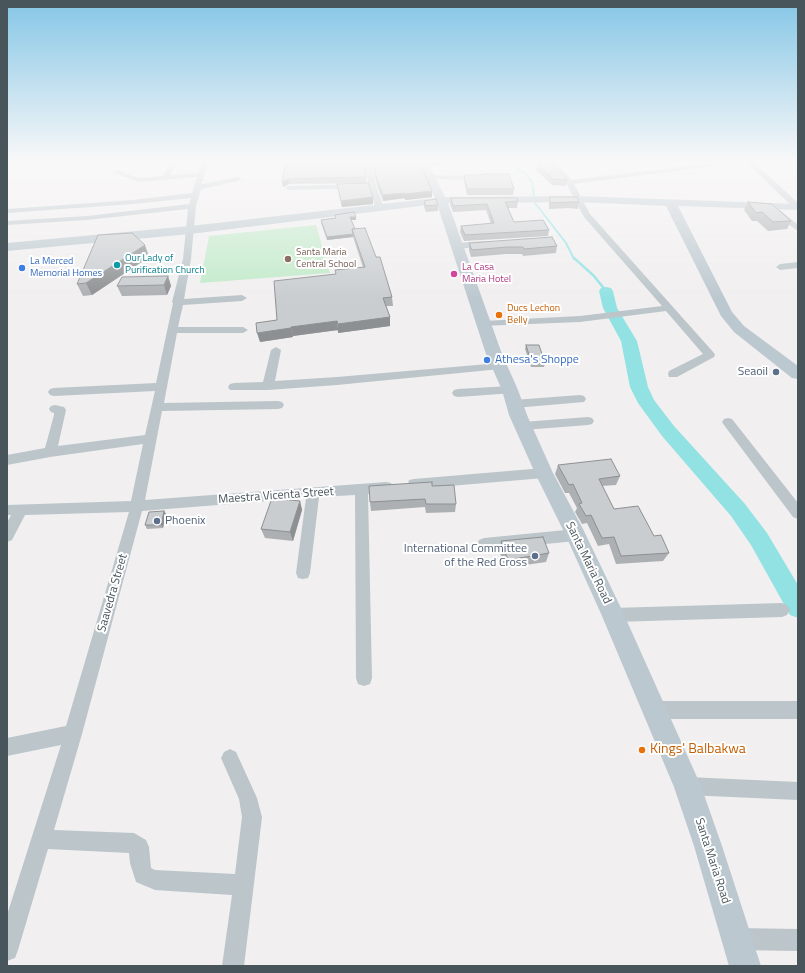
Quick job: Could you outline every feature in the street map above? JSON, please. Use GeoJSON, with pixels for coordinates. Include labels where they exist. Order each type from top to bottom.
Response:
{"type":"FeatureCollection","features":[{"type":"Feature","properties":{"kind":"main road"},"geometry":{"type":"LineString","coordinates":[[7,248],[190,230],[385,207]]}},
{"type":"Feature","properties":{"kind":"main road","name":"Santa Maria Road"},"geometry":{"type":"LineString","coordinates":[[443,207],[484,324],[523,426],[544,473],[576,536],[613,615],[687,786],[708,846],[745,966]]}},
{"type":"Feature","properties":{"kind":"main road"},"geometry":{"type":"LineString","coordinates":[[676,207],[732,312],[739,329],[798,374]]}},
{"type":"Feature","properties":{"kind":"main road"},"geometry":{"type":"LineString","coordinates":[[732,312],[769,343],[798,364]]}},
{"type":"Feature","properties":{"kind":"street"},"geometry":{"type":"LineString","coordinates":[[7,211],[60,207]]}},
{"type":"Feature","properties":{"kind":"street"},"geometry":{"type":"LineString","coordinates":[[7,223],[87,218],[180,207]]}},
{"type":"Feature","properties":{"kind":"street","name":"Saavedra Street"},"geometry":{"type":"LineString","coordinates":[[7,950],[73,734],[137,506],[158,407],[177,302],[187,259],[192,207]]}},
{"type":"Feature","properties":{"kind":"street"},"geometry":{"type":"LineString","coordinates":[[582,207],[586,215],[611,245],[670,308],[710,355],[673,374]]}},
{"type":"Feature","properties":{"kind":"street"},"geometry":{"type":"LineString","coordinates":[[772,207],[798,229]]}},
{"type":"Feature","properties":{"kind":"street"},"geometry":{"type":"LineString","coordinates":[[456,246],[498,243]]}},
{"type":"Feature","properties":{"kind":"street"},"geometry":{"type":"LineString","coordinates":[[780,267],[798,265]]}},
{"type":"Feature","properties":{"kind":"street"},"geometry":{"type":"LineString","coordinates":[[177,302],[242,298]]}},
{"type":"Feature","properties":{"kind":"street"},"geometry":{"type":"LineString","coordinates":[[484,324],[580,319],[670,308]]}},
{"type":"Feature","properties":{"kind":"street"},"geometry":{"type":"LineString","coordinates":[[172,330],[243,330]]}},
{"type":"Feature","properties":{"kind":"street"},"geometry":{"type":"LineString","coordinates":[[268,386],[276,350]]}},
{"type":"Feature","properties":{"kind":"street"},"geometry":{"type":"LineString","coordinates":[[234,387],[337,381],[500,366]]}},
{"type":"Feature","properties":{"kind":"street"},"geometry":{"type":"LineString","coordinates":[[54,392],[161,387]]}},
{"type":"Feature","properties":{"kind":"street"},"geometry":{"type":"LineString","coordinates":[[458,393],[512,397],[580,399]]}},
{"type":"Feature","properties":{"kind":"street"},"geometry":{"type":"LineString","coordinates":[[158,407],[278,405]]}},
{"type":"Feature","properties":{"kind":"street"},"geometry":{"type":"LineString","coordinates":[[50,452],[60,415],[60,410],[55,409]]}},
{"type":"Feature","properties":{"kind":"street"},"geometry":{"type":"LineString","coordinates":[[523,426],[588,422]]}},
{"type":"Feature","properties":{"kind":"street"},"geometry":{"type":"LineString","coordinates":[[728,422],[798,513]]}},
{"type":"Feature","properties":{"kind":"street"},"geometry":{"type":"LineString","coordinates":[[7,460],[50,452],[151,439]]}},
{"type":"Feature","properties":{"kind":"street","name":"Maestra Vicenta Street"},"geometry":{"type":"LineString","coordinates":[[7,510],[137,506],[314,493],[544,473]]}},
{"type":"Feature","properties":{"kind":"street"},"geometry":{"type":"LineString","coordinates":[[361,489],[364,678]]}},
{"type":"Feature","properties":{"kind":"street"},"geometry":{"type":"LineString","coordinates":[[303,573],[314,493]]}},
{"type":"Feature","properties":{"kind":"street"},"geometry":{"type":"LineString","coordinates":[[7,536],[21,509]]}},
{"type":"Feature","properties":{"kind":"street"},"geometry":{"type":"LineString","coordinates":[[484,544],[576,536]]}},
{"type":"Feature","properties":{"kind":"street"},"geometry":{"type":"LineString","coordinates":[[613,615],[782,610]]}},
{"type":"Feature","properties":{"kind":"street"},"geometry":{"type":"LineString","coordinates":[[654,710],[798,710]]}},
{"type":"Feature","properties":{"kind":"street"},"geometry":{"type":"LineString","coordinates":[[7,747],[73,734]]}},
{"type":"Feature","properties":{"kind":"street"},"geometry":{"type":"LineString","coordinates":[[230,758],[248,798],[252,817],[233,966]]}},
{"type":"Feature","properties":{"kind":"street"},"geometry":{"type":"LineString","coordinates":[[687,786],[798,791]]}},
{"type":"Feature","properties":{"kind":"street"},"geometry":{"type":"LineString","coordinates":[[41,839],[134,843],[138,847],[143,875],[155,880],[244,885]]}},
{"type":"Feature","properties":{"kind":"street"},"geometry":{"type":"LineString","coordinates":[[737,939],[798,940]]}},
{"type":"Feature","properties":{"kind":"green space"},"geometry":{"type":"Polygon","coordinates":[[[316,225],[330,273],[200,283],[209,236],[316,225]]]}},
{"type":"Feature","properties":{"kind":"building"},"geometry":{"type":"Polygon","coordinates":[[[488,207],[507,207],[514,222],[543,220],[549,230],[465,235],[461,226],[494,223],[488,207]]]}},
{"type":"Feature","properties":{"kind":"building"},"geometry":{"type":"Polygon","coordinates":[[[752,207],[776,207],[791,221],[773,222],[762,212],[756,213],[752,207]]]}},
{"type":"Feature","properties":{"kind":"building"},"geometry":{"type":"Polygon","coordinates":[[[354,212],[356,217],[350,217],[355,229],[352,229],[353,234],[327,237],[321,220],[336,218],[335,215],[354,212]]]}},
{"type":"Feature","properties":{"kind":"building"},"geometry":{"type":"Polygon","coordinates":[[[365,228],[376,257],[380,257],[392,297],[383,298],[390,317],[338,324],[337,321],[257,333],[256,323],[277,320],[274,281],[336,274],[335,270],[365,267],[352,229],[365,228]]]}},
{"type":"Feature","properties":{"kind":"building"},"geometry":{"type":"Polygon","coordinates":[[[132,233],[145,245],[86,283],[77,284],[98,235],[132,233]]]}},
{"type":"Feature","properties":{"kind":"building"},"geometry":{"type":"Polygon","coordinates":[[[552,237],[557,246],[524,249],[523,247],[507,247],[472,250],[469,243],[552,237]]]}},
{"type":"Feature","properties":{"kind":"building"},"geometry":{"type":"Polygon","coordinates":[[[168,276],[164,285],[117,286],[122,277],[168,276]]]}},
{"type":"Feature","properties":{"kind":"building"},"geometry":{"type":"Polygon","coordinates":[[[526,345],[539,345],[545,363],[532,364],[526,345]]]}},
{"type":"Feature","properties":{"kind":"building"},"geometry":{"type":"Polygon","coordinates":[[[611,459],[620,476],[599,479],[614,509],[638,506],[654,536],[661,535],[669,553],[621,556],[614,537],[602,538],[591,515],[586,516],[579,504],[582,503],[573,484],[569,485],[558,465],[611,459]]]}},
{"type":"Feature","properties":{"kind":"building"},"geometry":{"type":"Polygon","coordinates":[[[432,482],[432,486],[454,485],[456,504],[426,504],[425,499],[370,502],[369,486],[432,482]]]}},
{"type":"Feature","properties":{"kind":"building"},"geometry":{"type":"Polygon","coordinates":[[[272,498],[300,501],[290,532],[261,529],[272,498]]]}},
{"type":"Feature","properties":{"kind":"building","name":"Phoenix"},"geometry":{"type":"Polygon","coordinates":[[[164,511],[161,525],[145,525],[149,512],[164,511]]]}},
{"type":"Feature","properties":{"kind":"building"},"geometry":{"type":"Polygon","coordinates":[[[543,537],[549,553],[508,560],[501,541],[543,537]]]}},
{"type":"Feature","properties":{"kind":"waterway"},"geometry":{"type":"LineString","coordinates":[[538,207],[566,243],[574,259]]}},
{"type":"Feature","properties":{"kind":"waterway"},"geometry":{"type":"LineString","coordinates":[[574,258],[594,276],[606,291]]}},
{"type":"Feature","properties":{"kind":"waterway"},"geometry":{"type":"LineString","coordinates":[[606,291],[610,308],[629,341],[639,387],[647,403],[668,431],[738,510],[759,539],[798,607]]}},
{"type":"Feature","properties":{"kind":"place","name":"Santa Maria Central School"},"geometry":{"type":"Point","coordinates":[288,259]}},
{"type":"Feature","properties":{"kind":"place","name":"Our Lady of Purification Church"},"geometry":{"type":"Point","coordinates":[117,265]}},
{"type":"Feature","properties":{"kind":"place","name":"La Merced Memorial Homes"},"geometry":{"type":"Point","coordinates":[22,268]}},
{"type":"Feature","properties":{"kind":"place","name":"La Casa Maria Hotel"},"geometry":{"type":"Point","coordinates":[454,274]}},
{"type":"Feature","properties":{"kind":"place","name":"Ducs Lechon Belly"},"geometry":{"type":"Point","coordinates":[499,315]}},
{"type":"Feature","properties":{"kind":"place","name":"Athesa's Shoppe"},"geometry":{"type":"Point","coordinates":[487,360]}},
{"type":"Feature","properties":{"kind":"place","name":"Seaoil"},"geometry":{"type":"Point","coordinates":[776,372]}},
{"type":"Feature","properties":{"kind":"place","name":"Phoenix"},"geometry":{"type":"Point","coordinates":[157,521]}},
{"type":"Feature","properties":{"kind":"place","name":"International Committee of the Red Cross"},"geometry":{"type":"Point","coordinates":[535,556]}},
{"type":"Feature","properties":{"kind":"place","name":"Kings' Balbakwa"},"geometry":{"type":"Point","coordinates":[642,750]}}]}
